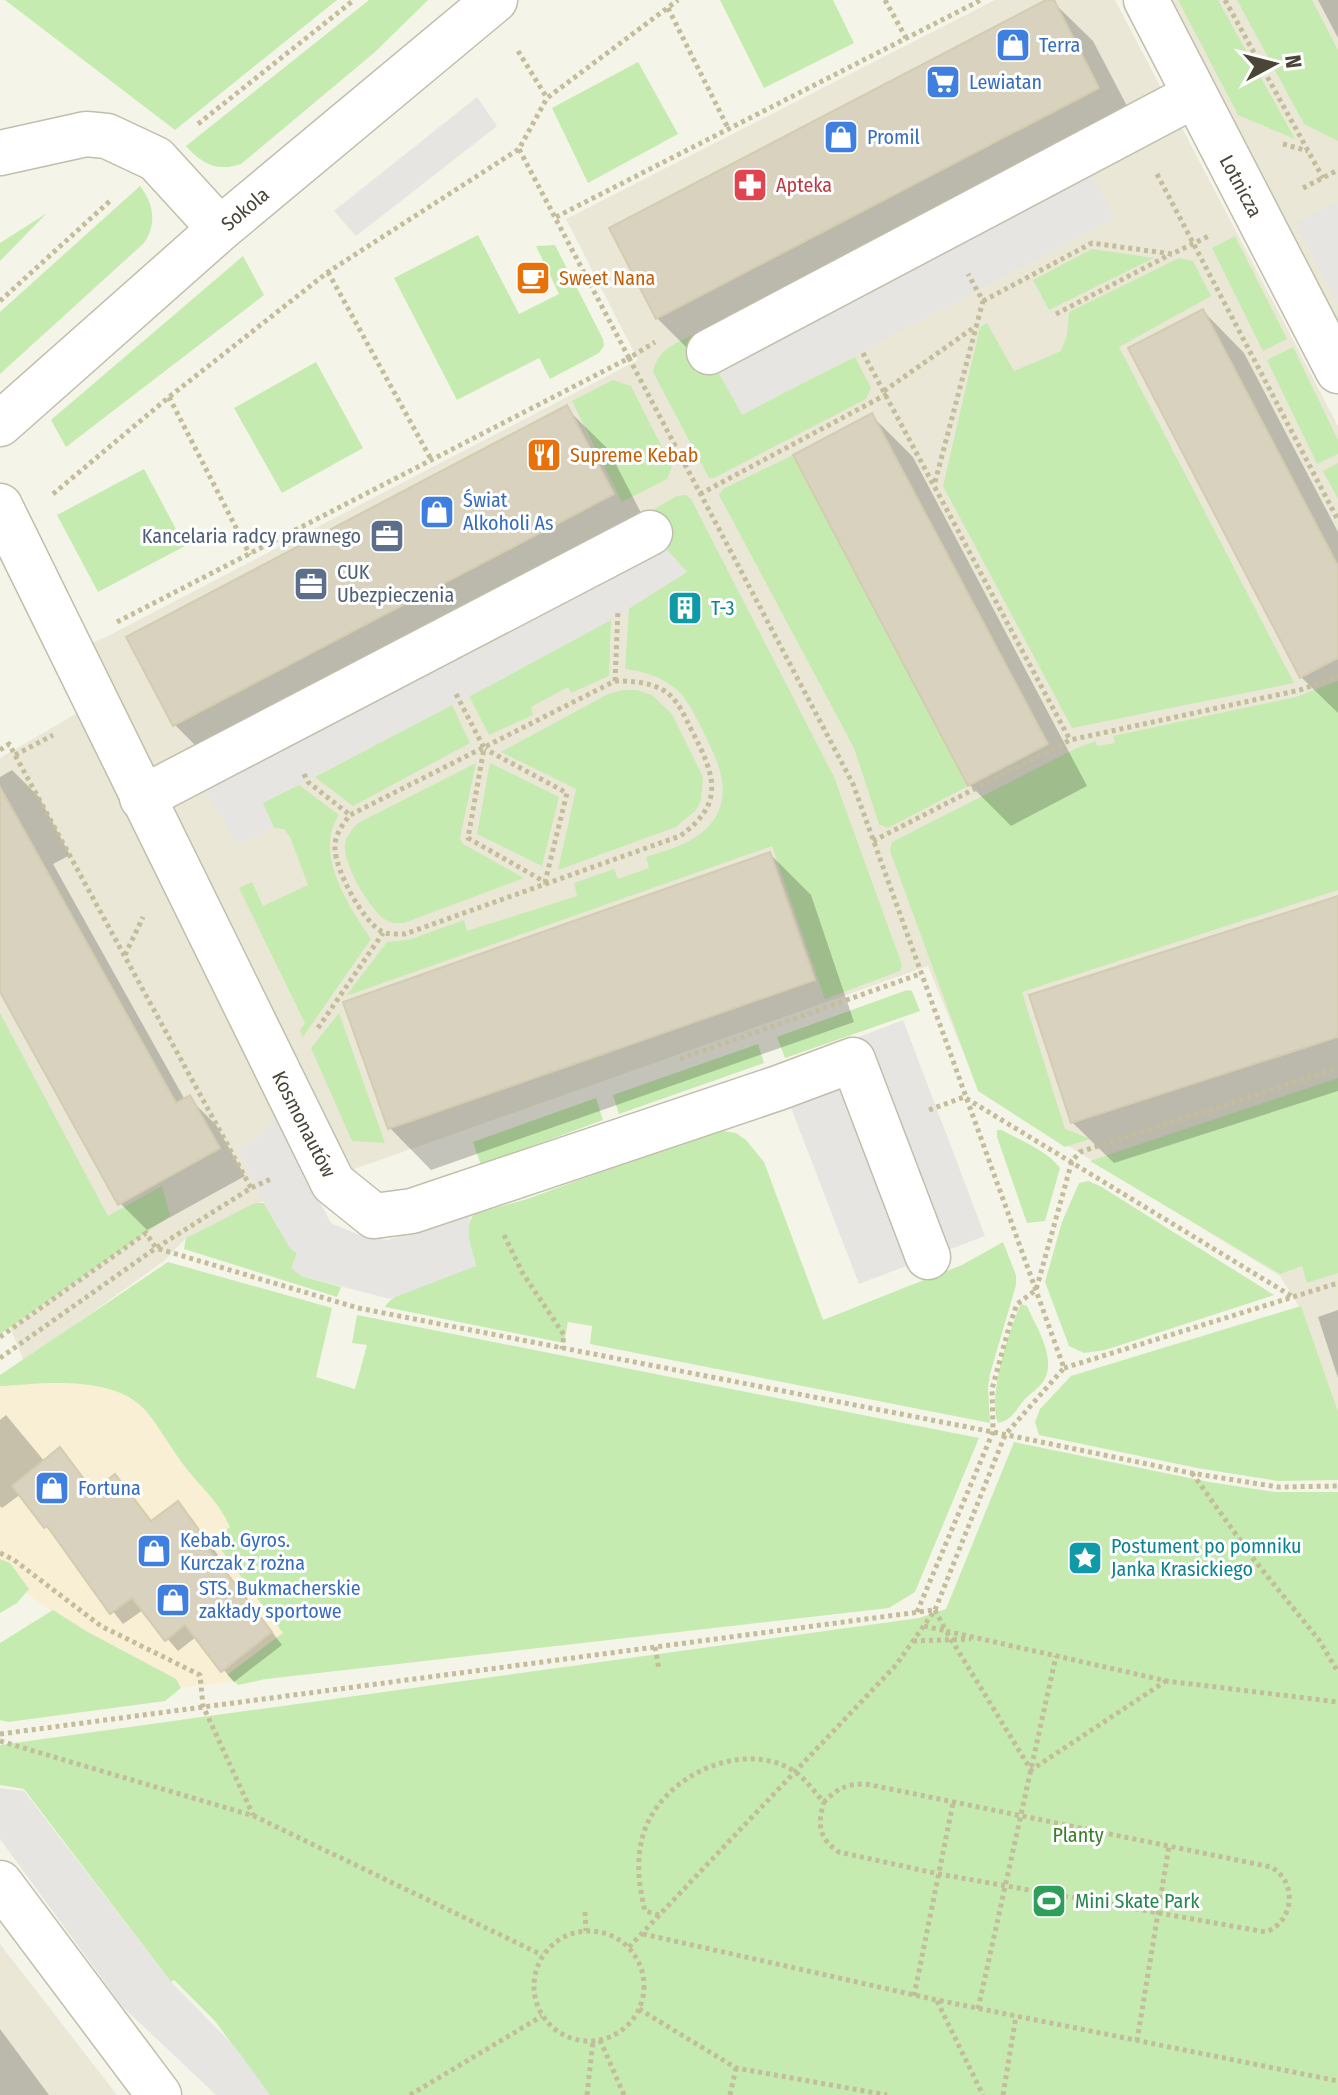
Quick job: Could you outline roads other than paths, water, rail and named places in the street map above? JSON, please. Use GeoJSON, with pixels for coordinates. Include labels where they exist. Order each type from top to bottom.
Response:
{"type":"FeatureCollection","features":[{"type":"Feature","properties":{"kind":"street","name":"Sokola"},"geometry":{"type":"LineString","coordinates":[[0,424],[220,229],[495,0]]}},
{"type":"Feature","properties":{"kind":"street","name":"Lotnicza"},"geometry":{"type":"LineString","coordinates":[[1146,0],[1338,371]]}},
{"type":"Feature","properties":{"kind":"street"},"geometry":{"type":"LineString","coordinates":[[709,352],[1193,96]]}},
{"type":"Feature","properties":{"kind":"street"},"geometry":{"type":"LineString","coordinates":[[0,153],[86,134],[107,136],[156,159],[220,229]]}},
{"type":"Feature","properties":{"kind":"street","name":"Kosmonautów"},"geometry":{"type":"LineString","coordinates":[[4,516],[333,1183],[374,1216],[412,1211],[853,1060],[928,1257]]}},
{"type":"Feature","properties":{"kind":"street"},"geometry":{"type":"LineString","coordinates":[[142,798],[650,533]]}},
{"type":"Feature","properties":{"kind":"street"},"geometry":{"type":"LineString","coordinates":[[0,1883],[159,2095]]}},
{"type":"Feature","properties":{"kind":"place","name":"Terra"},"geometry":{"type":"Point","coordinates":[1013,45]}},
{"type":"Feature","properties":{"kind":"place","name":"Lewiatan"},"geometry":{"type":"Point","coordinates":[943,82]}},
{"type":"Feature","properties":{"kind":"place","name":"Promil"},"geometry":{"type":"Point","coordinates":[841,137]}},
{"type":"Feature","properties":{"kind":"place","name":"Apteka"},"geometry":{"type":"Point","coordinates":[750,185]}},
{"type":"Feature","properties":{"kind":"place","name":"Sweet Nana"},"geometry":{"type":"Point","coordinates":[533,278]}},
{"type":"Feature","properties":{"kind":"place","name":"Supreme Kebab"},"geometry":{"type":"Point","coordinates":[544,455]}},
{"type":"Feature","properties":{"kind":"place","name":"Świat Alkoholi As"},"geometry":{"type":"Point","coordinates":[437,512]}},
{"type":"Feature","properties":{"kind":"place","name":"Kancelaria radcy prawnego"},"geometry":{"type":"Point","coordinates":[387,536]}},
{"type":"Feature","properties":{"kind":"place","name":"CUK Ubezpieczenia"},"geometry":{"type":"Point","coordinates":[311,584]}},
{"type":"Feature","properties":{"kind":"place","name":"T-3"},"geometry":{"type":"Point","coordinates":[685,608]}},
{"type":"Feature","properties":{"kind":"place","name":"Fortuna"},"geometry":{"type":"Point","coordinates":[52,1488]}},
{"type":"Feature","properties":{"kind":"place","name":"Kebab. Gyros. Kurczak z rożna"},"geometry":{"type":"Point","coordinates":[154,1551]}},
{"type":"Feature","properties":{"kind":"place","name":"Postument po pomniku Janka Krasickiego"},"geometry":{"type":"Point","coordinates":[1085,1558]}},
{"type":"Feature","properties":{"kind":"place","name":"STS. Bukmacherskie zakłady sportowe"},"geometry":{"type":"Point","coordinates":[173,1600]}},
{"type":"Feature","properties":{"kind":"place","name":"Mini Skate Park"},"geometry":{"type":"Point","coordinates":[1049,1901]}},
{"type":"Feature","properties":{"kind":"park label","name":"Planty"},"geometry":{"type":"Point","coordinates":[1078,1835]}}]}
